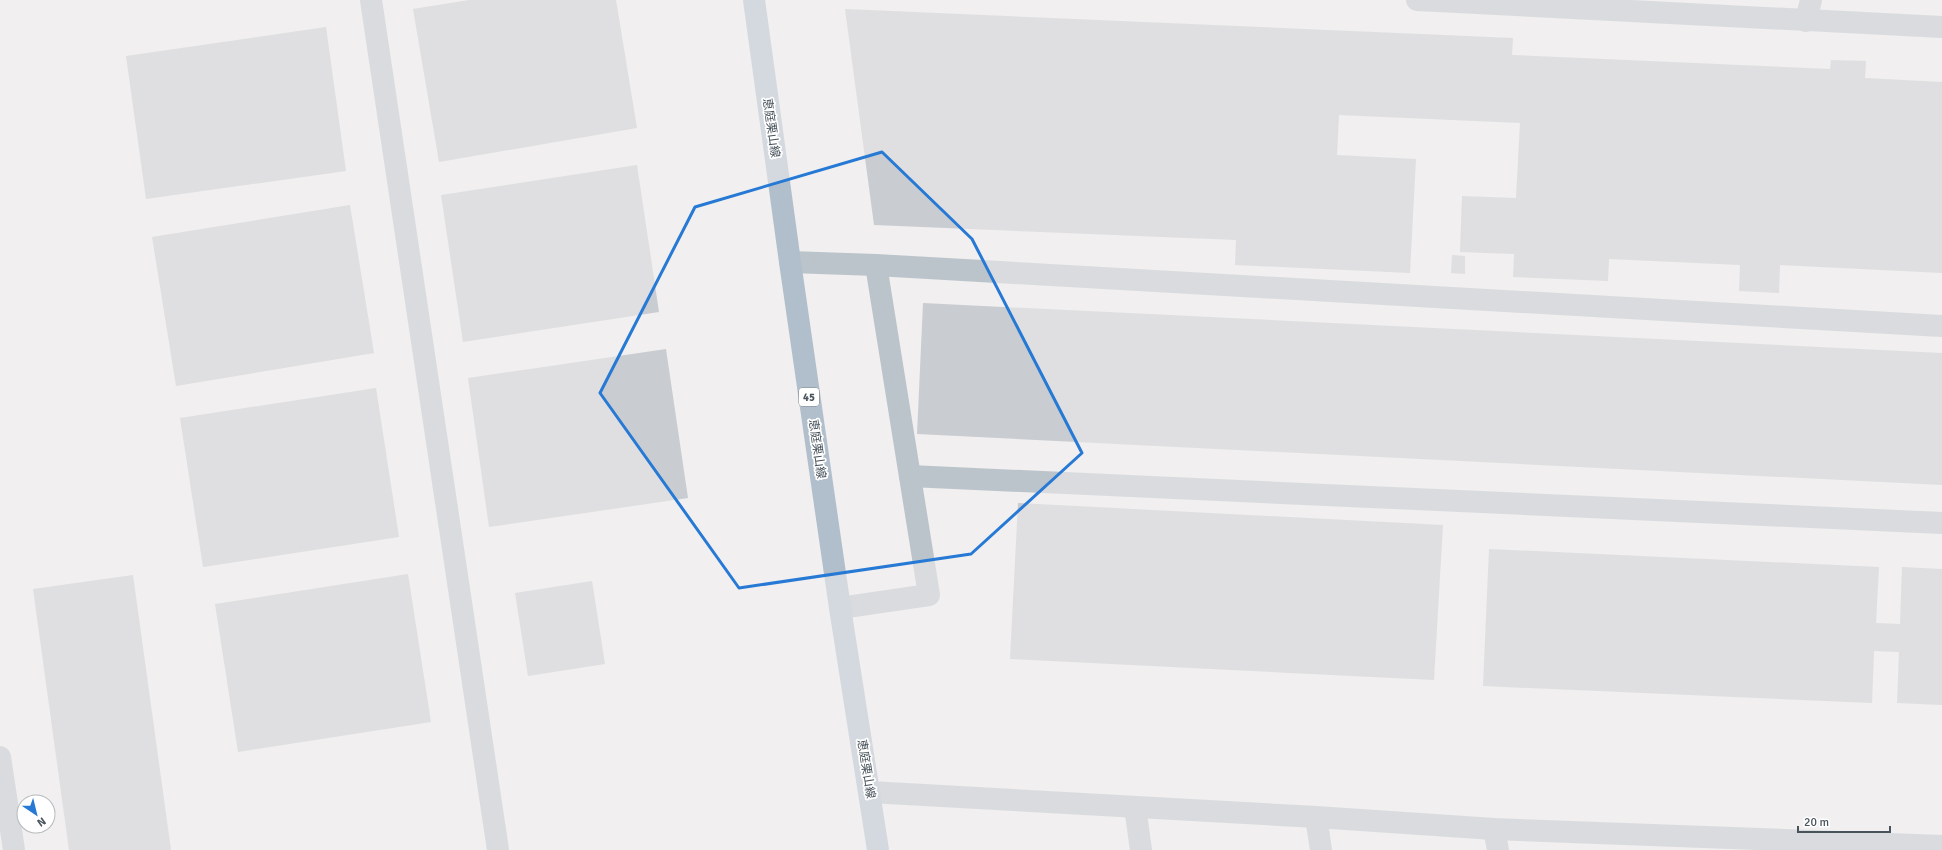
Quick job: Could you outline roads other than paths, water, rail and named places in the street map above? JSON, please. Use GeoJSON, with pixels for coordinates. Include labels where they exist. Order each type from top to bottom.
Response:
{"type":"FeatureCollection","features":[{"type":"Feature","properties":{"kind":"main road","name":"恵庭栗山線"},"geometry":{"type":"LineString","coordinates":[[754,0],[840,608],[878,850]]}},
{"type":"Feature","properties":{"kind":"street"},"geometry":{"type":"LineString","coordinates":[[371,0],[498,850]]}},
{"type":"Feature","properties":{"kind":"street"},"geometry":{"type":"LineString","coordinates":[[1417,0],[1942,27]]}},
{"type":"Feature","properties":{"kind":"street"},"geometry":{"type":"LineString","coordinates":[[1806,21],[1811,0]]}},
{"type":"Feature","properties":{"kind":"street"},"geometry":{"type":"LineString","coordinates":[[790,262],[876,265],[1942,326]]}},
{"type":"Feature","properties":{"kind":"street"},"geometry":{"type":"LineString","coordinates":[[840,608],[929,595],[876,265]]}},
{"type":"Feature","properties":{"kind":"street"},"geometry":{"type":"LineString","coordinates":[[910,476],[1942,523]]}},
{"type":"Feature","properties":{"kind":"street"},"geometry":{"type":"LineString","coordinates":[[0,757],[14,850]]}},
{"type":"Feature","properties":{"kind":"street"},"geometry":{"type":"LineString","coordinates":[[870,792],[1316,817],[1496,840],[1884,847],[1942,846]]}},
{"type":"Feature","properties":{"kind":"street"},"geometry":{"type":"LineString","coordinates":[[1135,807],[1142,850]]}},
{"type":"Feature","properties":{"kind":"street"},"geometry":{"type":"LineString","coordinates":[[1316,817],[1321,850]]}}]}
